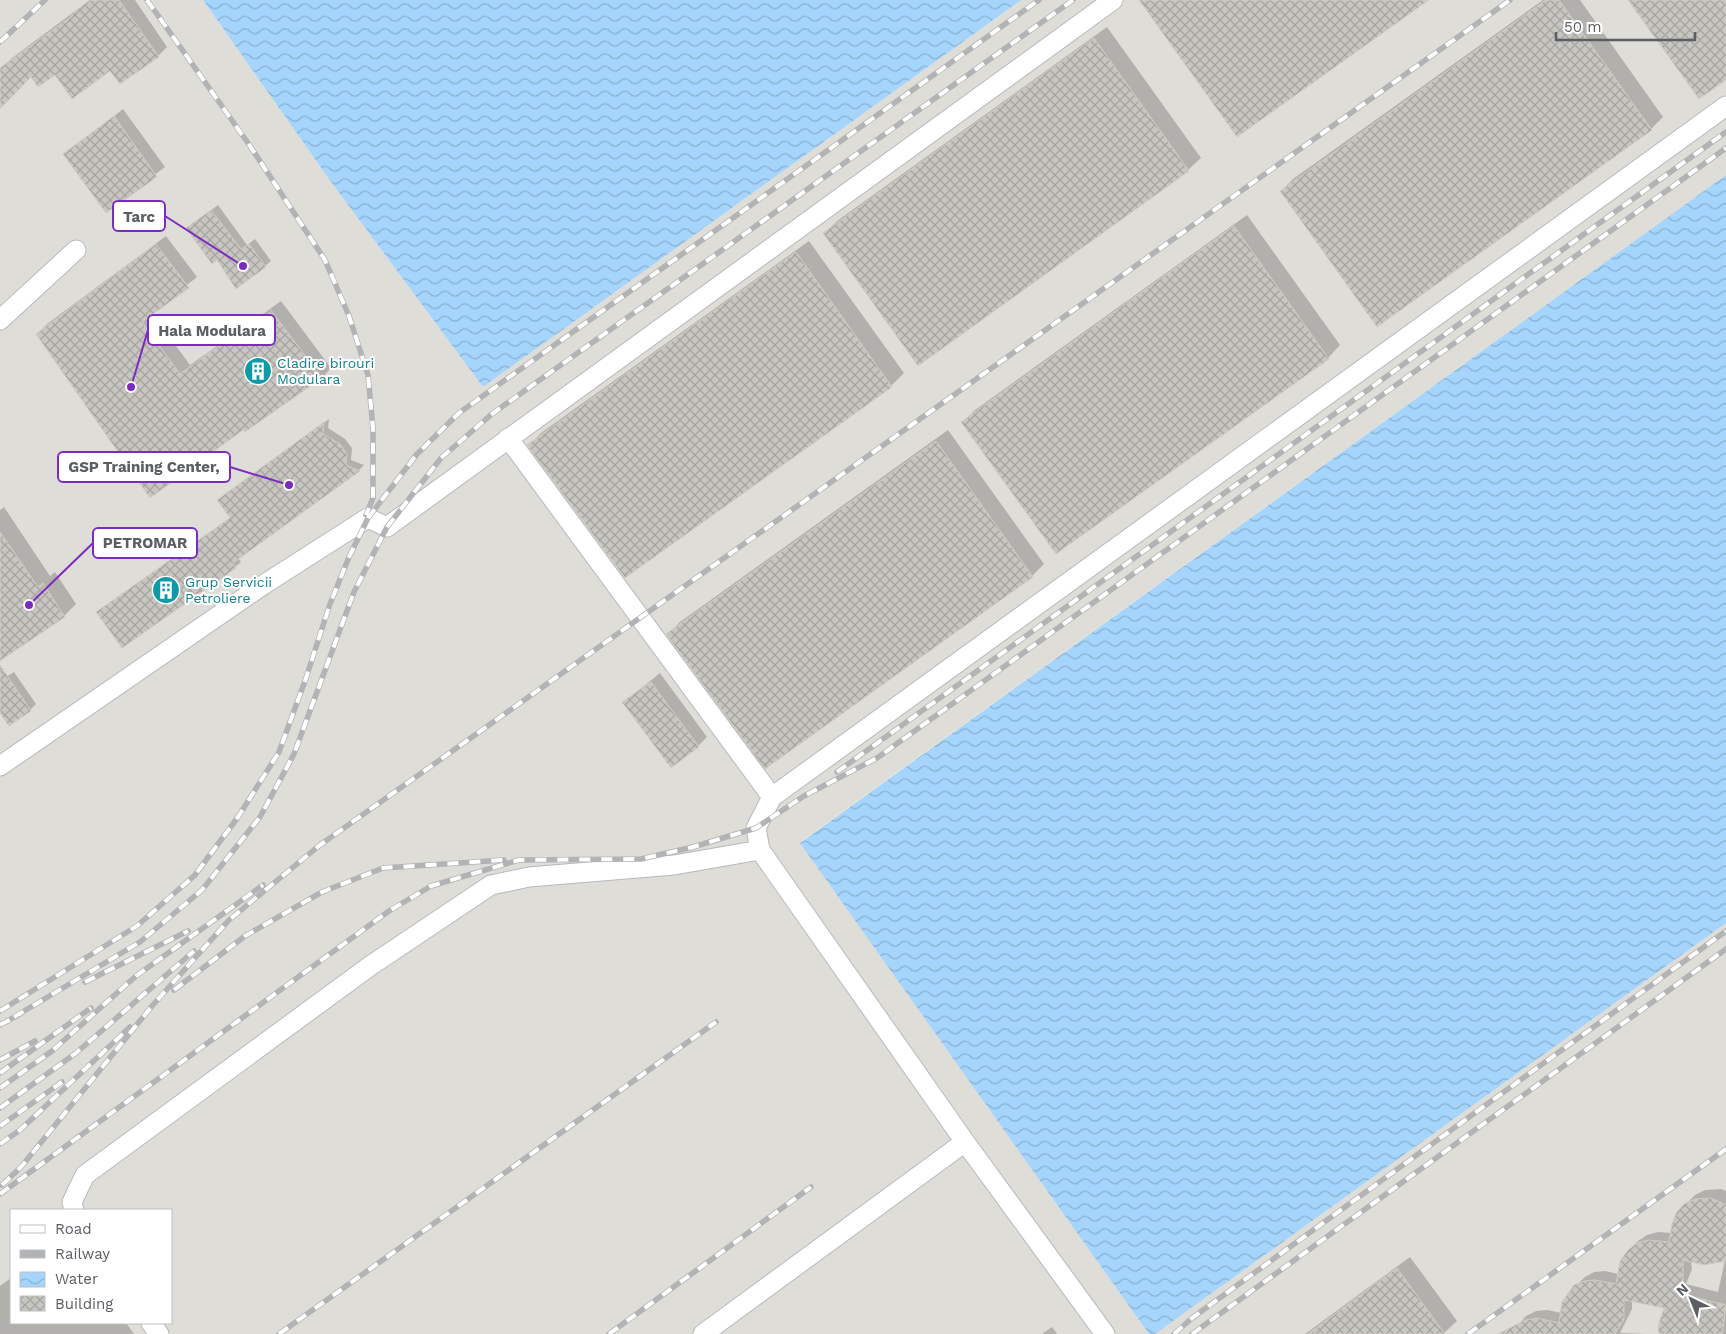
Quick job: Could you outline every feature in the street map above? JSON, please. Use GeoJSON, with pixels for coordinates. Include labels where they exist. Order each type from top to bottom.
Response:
{"type":"FeatureCollection","features":[{"type":"Feature","properties":{"kind":"lane"},"geometry":{"type":"LineString","coordinates":[[0,766],[263,585],[368,518],[388,527],[1113,0]]}},
{"type":"Feature","properties":{"kind":"lane"},"geometry":{"type":"LineString","coordinates":[[1105,1334],[965,1142],[760,850],[756,828],[772,797],[1726,106]]}},
{"type":"Feature","properties":{"kind":"lane"},"geometry":{"type":"LineString","coordinates":[[0,320],[76,250]]}},
{"type":"Feature","properties":{"kind":"lane"},"geometry":{"type":"LineString","coordinates":[[508,438],[772,797]]}},
{"type":"Feature","properties":{"kind":"lane"},"geometry":{"type":"LineString","coordinates":[[74,1209],[72,1202],[85,1175],[370,966],[491,885],[529,877],[674,865],[760,850]]}},
{"type":"Feature","properties":{"kind":"lane"},"geometry":{"type":"LineString","coordinates":[[703,1334],[965,1142]]}},
{"type":"Feature","properties":{"kind":"shaded area"},"geometry":{"type":"Polygon","coordinates":[[[0,0],[203,0],[329,179],[483,387],[1021,0],[1726,0],[1726,175],[800,842],[1149,1334],[0,1334],[0,0]]]}},
{"type":"Feature","properties":{"kind":"shaded area"},"geometry":{"type":"Polygon","coordinates":[[[1726,923],[1726,1334],[1155,1334],[1726,923]]]}},
{"type":"Feature","properties":{"kind":"water"},"geometry":{"type":"Polygon","coordinates":[[[203,0],[1021,0],[483,387],[329,179],[203,0]]]}},
{"type":"Feature","properties":{"kind":"water"},"geometry":{"type":"Polygon","coordinates":[[[1726,175],[1726,923],[1155,1334],[1149,1334],[800,843],[1726,175]]]}},
{"type":"Feature","properties":{"kind":"building"},"geometry":{"type":"Polygon","coordinates":[[[90,0],[119,0],[159,57],[120,84],[110,71],[72,99],[55,75],[38,87],[31,77],[0,109],[0,68],[72,16],[71,14],[90,0]]]}},
{"type":"Feature","properties":{"kind":"building"},"geometry":{"type":"Polygon","coordinates":[[[1139,0],[1429,0],[1237,137],[1139,0]]]}},
{"type":"Feature","properties":{"kind":"building"},"geometry":{"type":"Polygon","coordinates":[[[1546,0],[1559,0],[1652,130],[1377,327],[1280,191],[1546,0]]]}},
{"type":"Feature","properties":{"kind":"building"},"geometry":{"type":"Polygon","coordinates":[[[1628,0],[1726,0],[1726,80],[1699,99],[1628,0]]]}},
{"type":"Feature","properties":{"kind":"building"},"geometry":{"type":"Polygon","coordinates":[[[1094,38],[1189,171],[918,366],[823,233],[1094,38]]]}},
{"type":"Feature","properties":{"kind":"building"},"geometry":{"type":"Polygon","coordinates":[[[114,116],[157,177],[106,213],[63,154],[114,116]]]}},
{"type":"Feature","properties":{"kind":"building"},"geometry":{"type":"Polygon","coordinates":[[[211,210],[241,249],[249,244],[266,267],[236,289],[217,260],[212,264],[186,228],[211,210]]]}},
{"type":"Feature","properties":{"kind":"building"},"geometry":{"type":"Polygon","coordinates":[[[1234,226],[1329,359],[1056,554],[961,422],[1234,226]]]}},
{"type":"Feature","properties":{"kind":"building"},"geometry":{"type":"Polygon","coordinates":[[[156,244],[189,288],[142,322],[180,374],[270,309],[322,378],[245,432],[243,430],[150,498],[36,334],[156,244]]]}},
{"type":"Feature","properties":{"kind":"building"},"geometry":{"type":"Polygon","coordinates":[[[796,252],[892,387],[625,578],[527,445],[796,252]]]}},
{"type":"Feature","properties":{"kind":"building"},"geometry":{"type":"Polygon","coordinates":[[[324,422],[323,434],[340,444],[347,454],[346,465],[360,471],[233,563],[236,568],[122,648],[96,612],[230,518],[217,500],[324,422]]]}},
{"type":"Feature","properties":{"kind":"building"},"geometry":{"type":"Polygon","coordinates":[[[936,441],[1033,577],[765,769],[666,634],[936,441]]]}},
{"type":"Feature","properties":{"kind":"building"},"geometry":{"type":"Polygon","coordinates":[[[0,532],[38,587],[43,583],[65,617],[0,661],[0,532]]]}},
{"type":"Feature","properties":{"kind":"building"},"geometry":{"type":"Polygon","coordinates":[[[0,665],[31,711],[9,726],[0,713],[0,665]]]}},
{"type":"Feature","properties":{"kind":"building"},"geometry":{"type":"Polygon","coordinates":[[[651,682],[699,747],[671,768],[622,702],[651,682]]]}},
{"type":"Feature","properties":{"kind":"building"},"geometry":{"type":"Polygon","coordinates":[[[1711,1198],[1726,1205],[1726,1261],[1704,1265],[1683,1260],[1683,1279],[1677,1293],[1726,1305],[1722,1334],[1659,1334],[1658,1326],[1664,1308],[1624,1300],[1624,1319],[1615,1334],[1498,1334],[1525,1320],[1537,1318],[1559,1323],[1562,1302],[1574,1285],[1584,1281],[1595,1280],[1616,1284],[1620,1261],[1628,1250],[1637,1243],[1648,1240],[1669,1242],[1676,1213],[1684,1204],[1695,1199],[1711,1198]]]}},
{"type":"Feature","properties":{"kind":"building"},"geometry":{"type":"Polygon","coordinates":[[[1397,1268],[1445,1334],[1308,1334],[1397,1268]]]}},
{"type":"Feature","properties":{"kind":"railway"},"geometry":{"type":"LineString","coordinates":[[0,42],[45,0]]}},
{"type":"Feature","properties":{"kind":"railway"},"geometry":{"type":"LineString","coordinates":[[147,0],[248,143],[325,260],[349,316],[368,375],[373,428],[373,498],[366,515]]}},
{"type":"Feature","properties":{"kind":"railway"},"geometry":{"type":"LineString","coordinates":[[0,1011],[137,926],[195,875],[238,817],[279,752],[330,604],[349,557],[368,518],[417,454],[459,413],[1039,0]]}},
{"type":"Feature","properties":{"kind":"railway"},"geometry":{"type":"LineString","coordinates":[[14,1017],[140,942],[202,890],[260,817],[294,754],[354,592],[387,527],[441,458],[492,414],[1073,0]]}},
{"type":"Feature","properties":{"kind":"railway"},"geometry":{"type":"LineString","coordinates":[[2,1185],[21,1167],[152,1006],[229,920],[320,845],[1510,0]]}},
{"type":"Feature","properties":{"kind":"railway"},"geometry":{"type":"LineString","coordinates":[[837,772],[1726,132]]}},
{"type":"Feature","properties":{"kind":"railway"},"geometry":{"type":"LineString","coordinates":[[0,1194],[389,911],[431,886],[519,860],[641,859],[693,847],[756,828],[804,796],[877,758],[1726,148]]}},
{"type":"Feature","properties":{"kind":"railway"},"geometry":{"type":"LineString","coordinates":[[174,990],[245,936],[322,892],[383,868],[504,860]]}},
{"type":"Feature","properties":{"kind":"railway"},"geometry":{"type":"LineString","coordinates":[[0,1088],[52,1051],[136,976],[263,885]]}},
{"type":"Feature","properties":{"kind":"railway"},"geometry":{"type":"LineString","coordinates":[[85,982],[188,931]]}},
{"type":"Feature","properties":{"kind":"railway"},"geometry":{"type":"LineString","coordinates":[[1174,1334],[1192,1318],[1726,931]]}},
{"type":"Feature","properties":{"kind":"railway"},"geometry":{"type":"LineString","coordinates":[[1192,1334],[1726,949]]}},
{"type":"Feature","properties":{"kind":"railway"},"geometry":{"type":"LineString","coordinates":[[0,1108],[76,1053],[194,951]]}},
{"type":"Feature","properties":{"kind":"railway"},"geometry":{"type":"LineString","coordinates":[[0,1073],[91,1008]]}},
{"type":"Feature","properties":{"kind":"railway"},"geometry":{"type":"LineString","coordinates":[[0,1025],[20,1014]]}},
{"type":"Feature","properties":{"kind":"railway"},"geometry":{"type":"LineString","coordinates":[[279,1334],[716,1022]]}},
{"type":"Feature","properties":{"kind":"railway"},"geometry":{"type":"LineString","coordinates":[[0,1144],[20,1130],[130,1027]]}},
{"type":"Feature","properties":{"kind":"railway"},"geometry":{"type":"LineString","coordinates":[[0,1060],[35,1041]]}},
{"type":"Feature","properties":{"kind":"railway"},"geometry":{"type":"LineString","coordinates":[[0,1126],[62,1082]]}},
{"type":"Feature","properties":{"kind":"railway"},"geometry":{"type":"LineString","coordinates":[[1468,1334],[1726,1149]]}},
{"type":"Feature","properties":{"kind":"railway"},"geometry":{"type":"LineString","coordinates":[[609,1334],[811,1187]]}},
{"type":"Feature","properties":{"kind":"place","name":"Tarc"},"geometry":{"type":"Point","coordinates":[243,266]}},
{"type":"Feature","properties":{"kind":"place","name":"Cladire birouri Modulara"},"geometry":{"type":"Point","coordinates":[258,371]}},
{"type":"Feature","properties":{"kind":"place","name":"Hala Modulara"},"geometry":{"type":"Point","coordinates":[131,387]}},
{"type":"Feature","properties":{"kind":"place","name":"GSP Training Center,"},"geometry":{"type":"Point","coordinates":[289,485]}},
{"type":"Feature","properties":{"kind":"place","name":"Grup Servicii Petroliere"},"geometry":{"type":"Point","coordinates":[166,590]}},
{"type":"Feature","properties":{"kind":"place","name":"PETROMAR"},"geometry":{"type":"Point","coordinates":[29,605]}}]}
